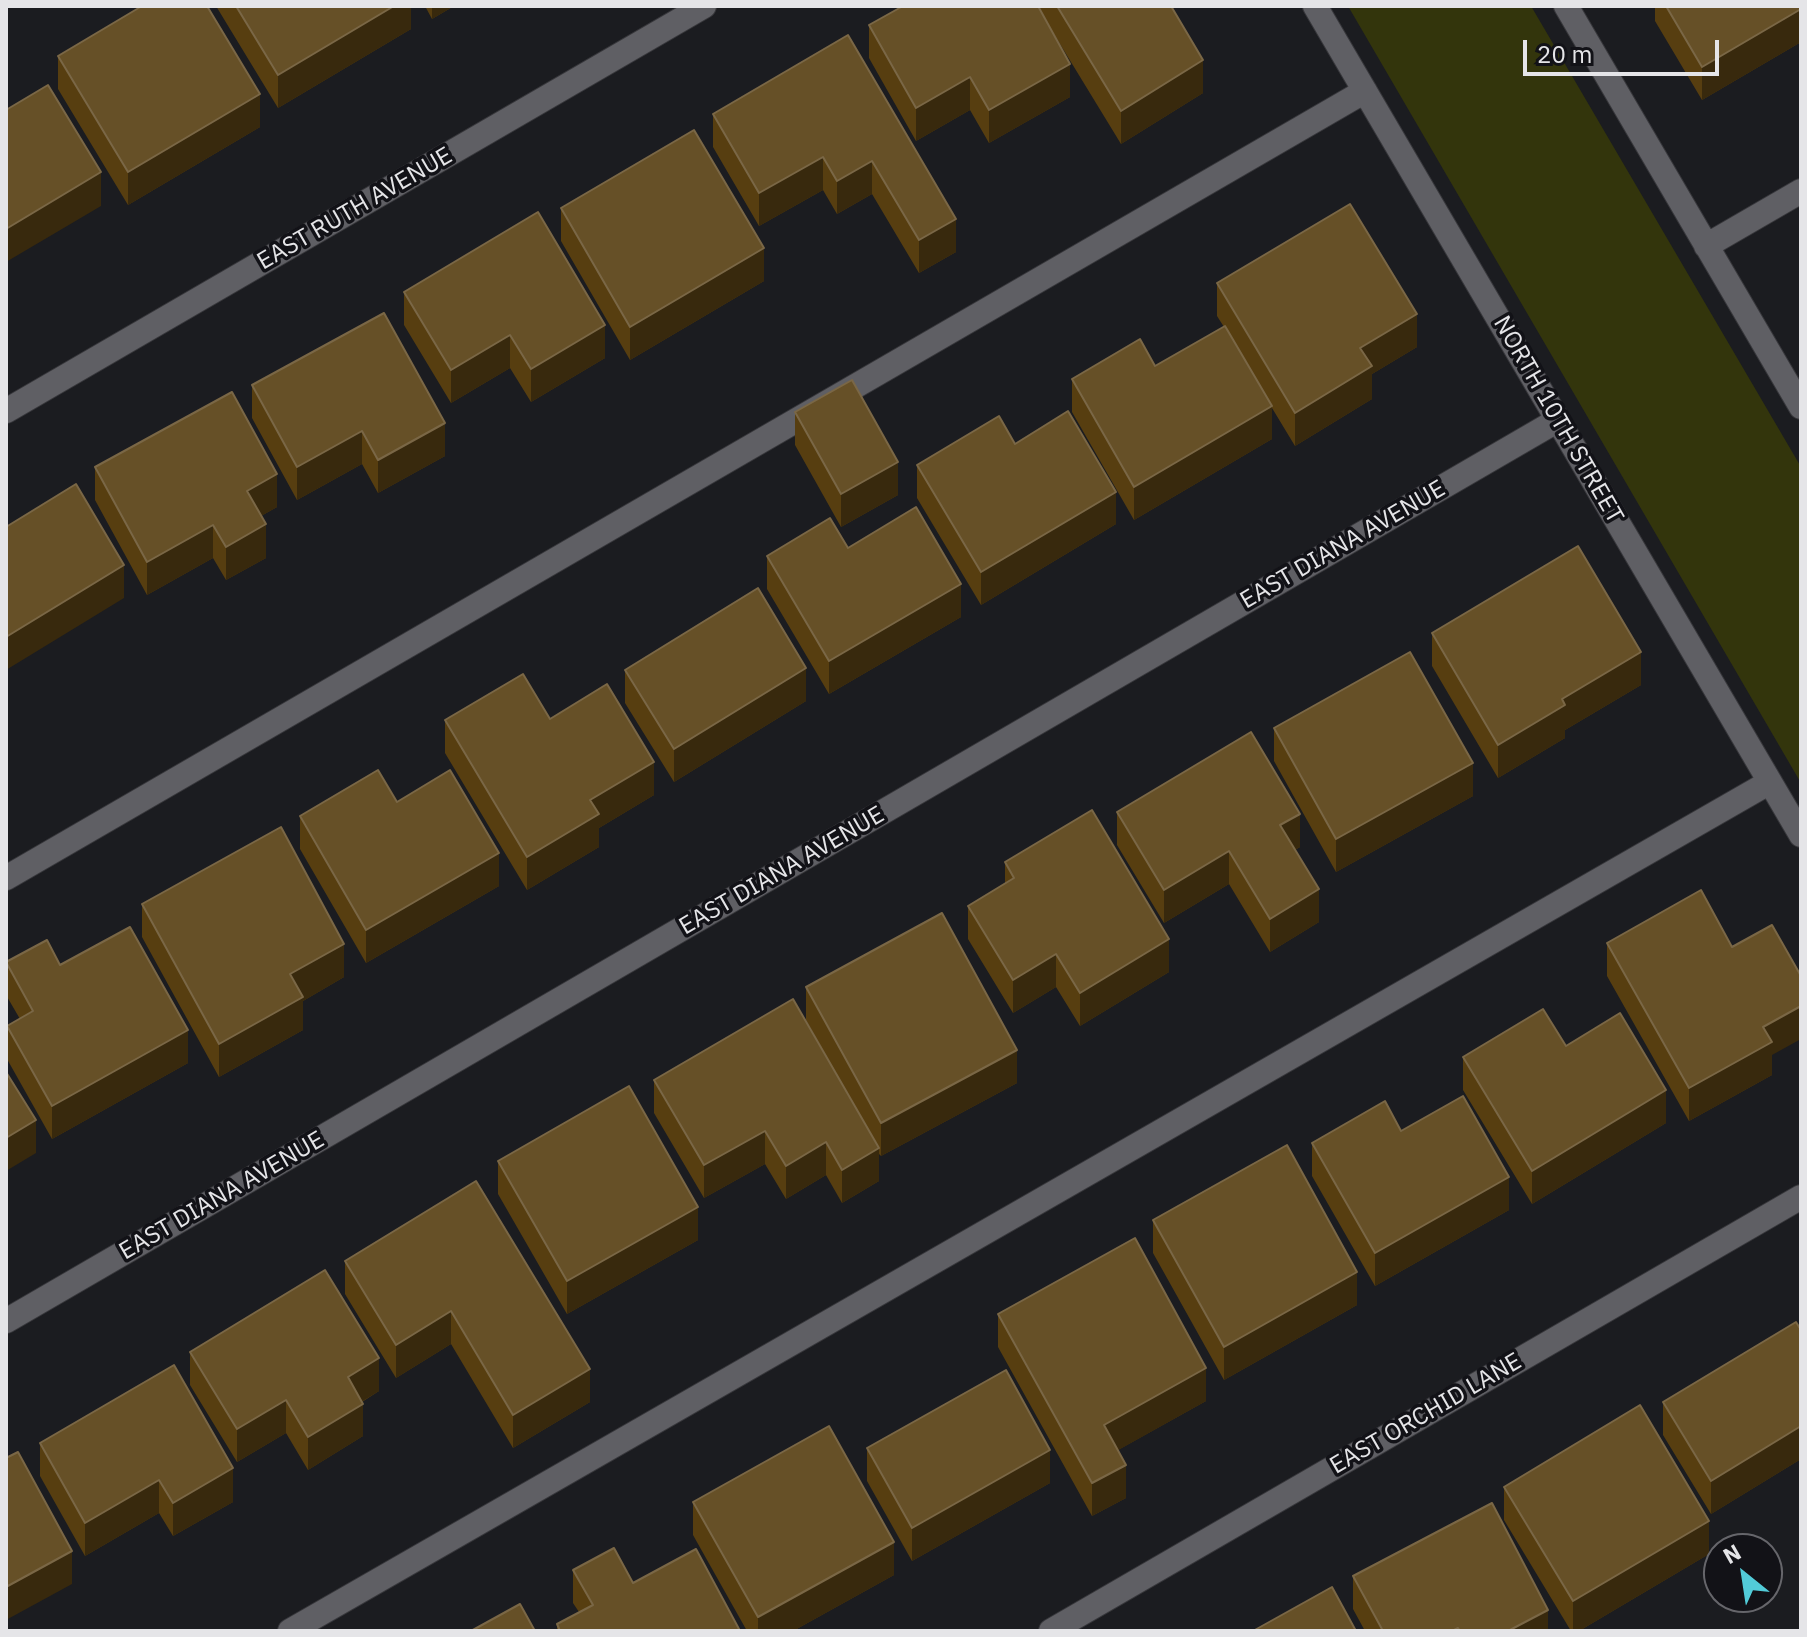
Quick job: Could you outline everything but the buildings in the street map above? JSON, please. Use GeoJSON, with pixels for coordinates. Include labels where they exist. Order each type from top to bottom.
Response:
{"type":"FeatureCollection","features":[{"type":"Feature","properties":{"kind":"street","name":"EAST RUTH AVENUE"},"geometry":{"type":"LineString","coordinates":[[6,411],[704,6]]}},
{"type":"Feature","properties":{"kind":"street","name":"NORTH 10TH STREET"},"geometry":{"type":"LineString","coordinates":[[1315,6],[1801,835]]}},
{"type":"Feature","properties":{"kind":"street"},"geometry":{"type":"LineString","coordinates":[[1566,6],[1801,407]]}},
{"type":"Feature","properties":{"kind":"street"},"geometry":{"type":"LineString","coordinates":[[6,878],[1365,91]]}},
{"type":"Feature","properties":{"kind":"street"},"geometry":{"type":"LineString","coordinates":[[1706,246],[1801,191]]}},
{"type":"Feature","properties":{"kind":"street","name":"EAST DIANA AVENUE"},"geometry":{"type":"LineString","coordinates":[[6,1321],[1558,420]]}},
{"type":"Feature","properties":{"kind":"street"},"geometry":{"type":"LineString","coordinates":[[290,1631],[1770,782]]}},
{"type":"Feature","properties":{"kind":"street","name":"EAST ORCHID LANE"},"geometry":{"type":"LineString","coordinates":[[1051,1631],[1801,1197]]}},
{"type":"Feature","properties":{"kind":"shaded area"},"geometry":{"type":"Polygon","coordinates":[[[1348,6],[1531,6],[1801,467],[1801,783],[1348,6]]]}}]}
